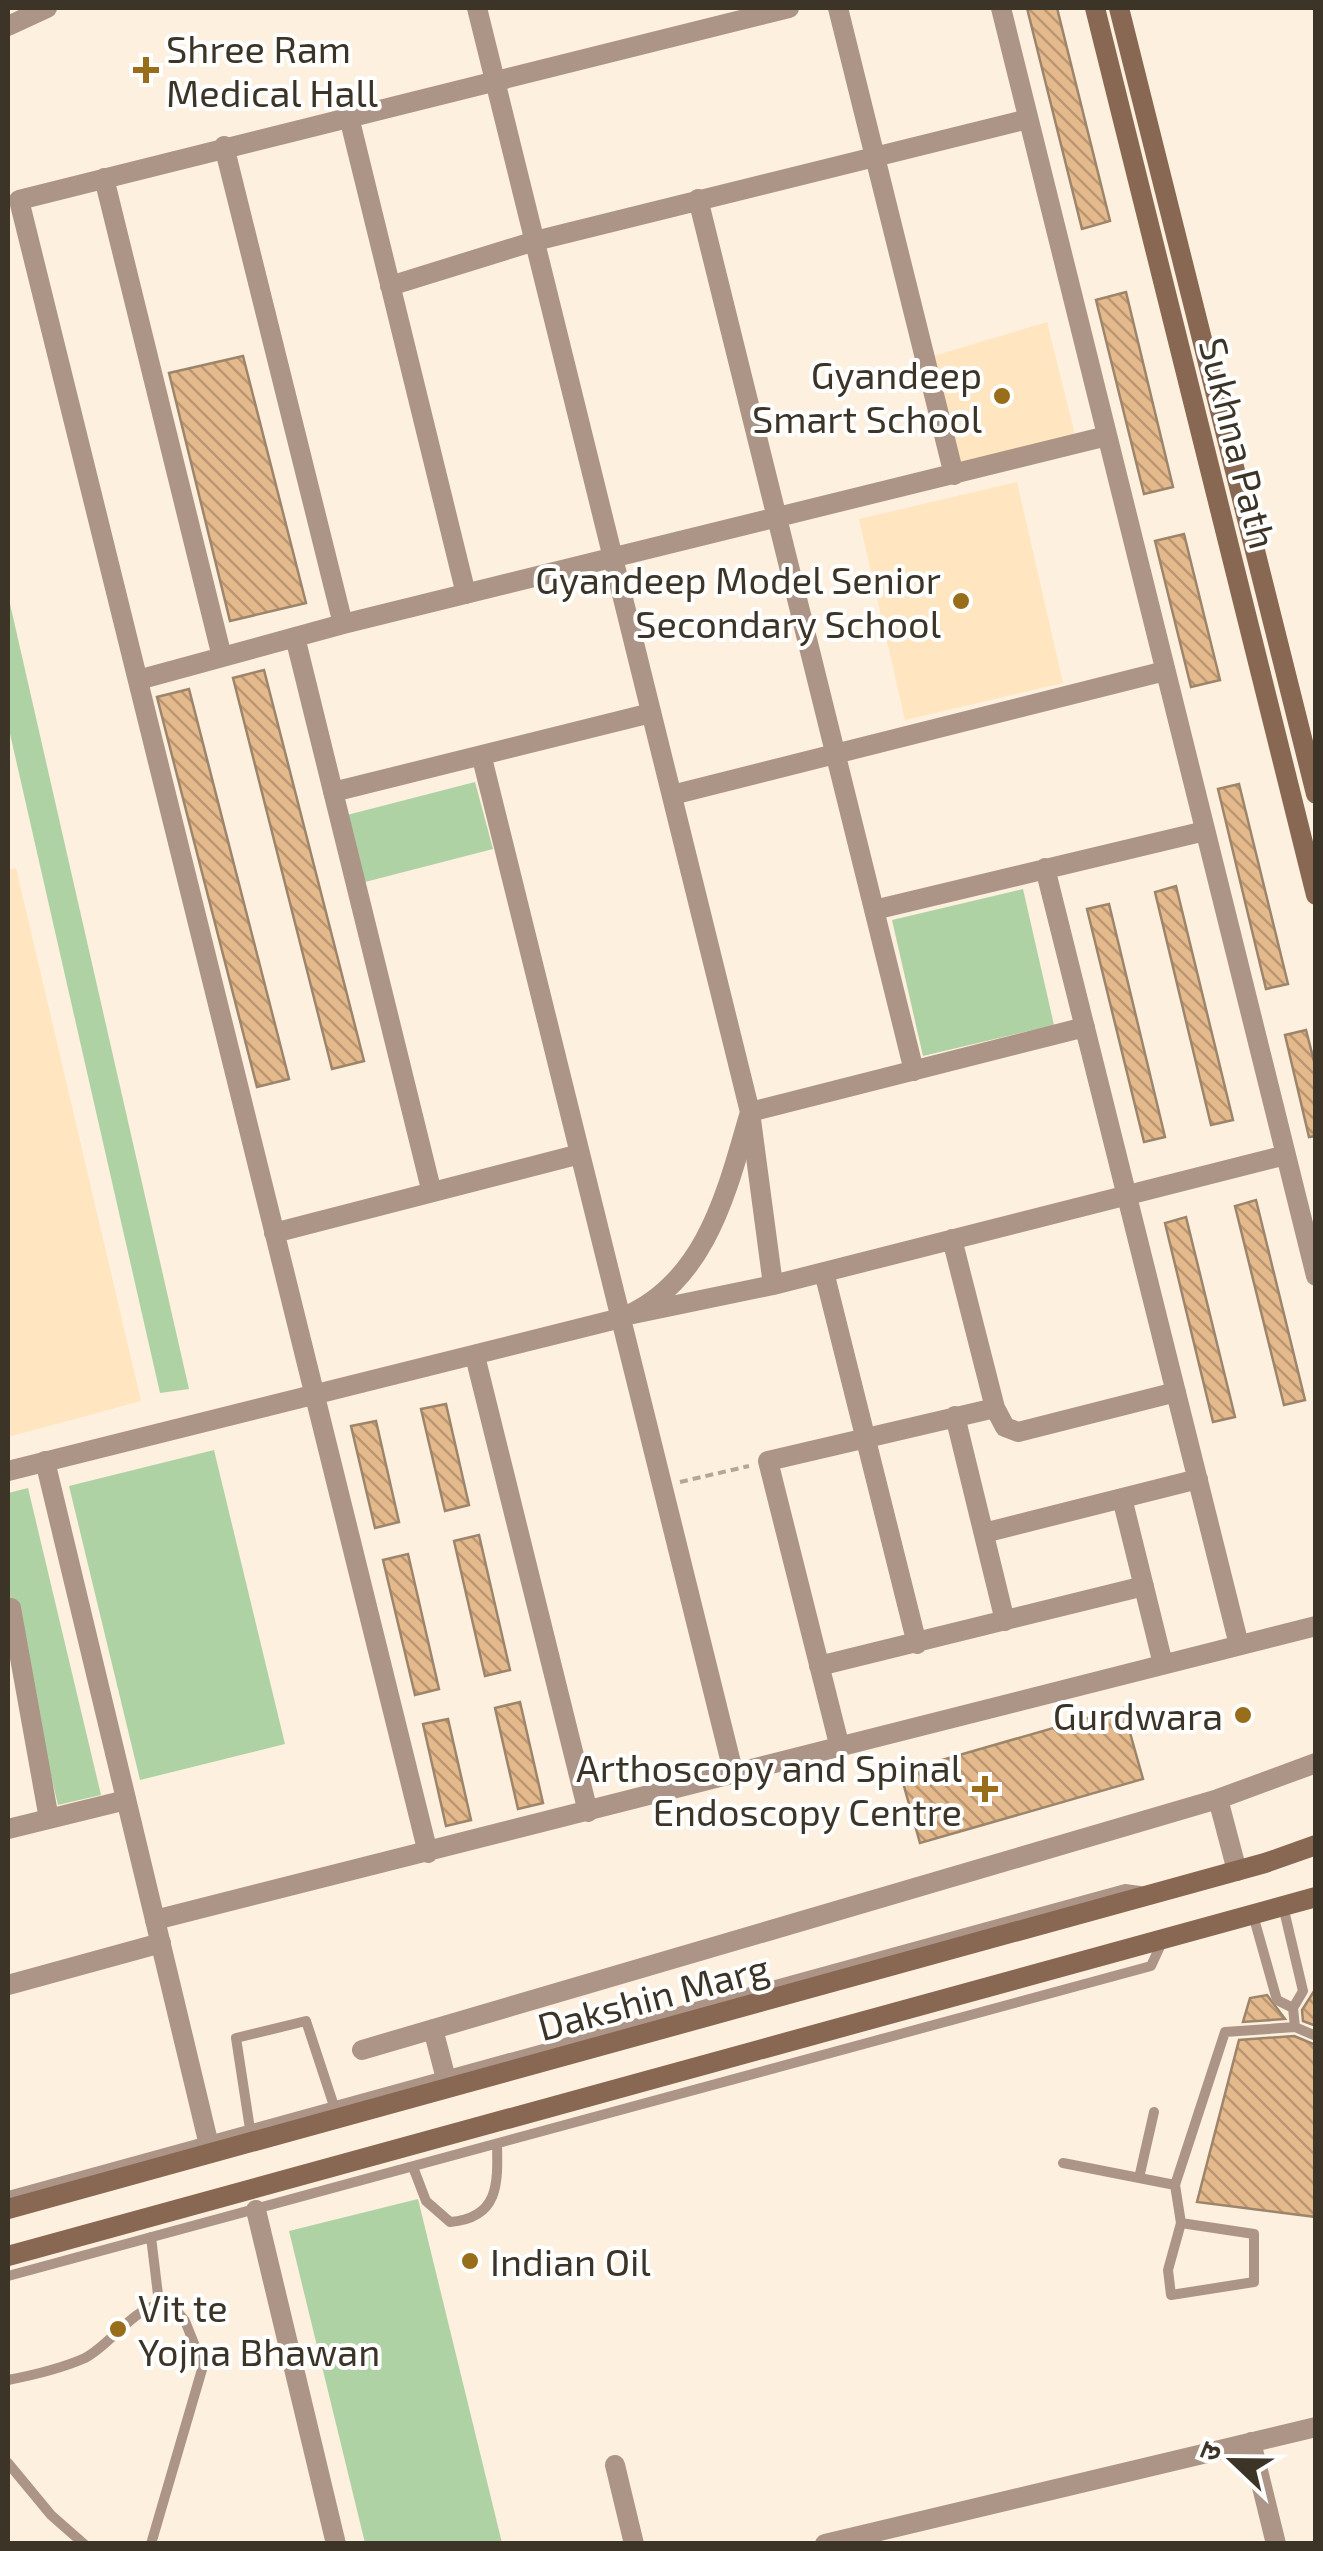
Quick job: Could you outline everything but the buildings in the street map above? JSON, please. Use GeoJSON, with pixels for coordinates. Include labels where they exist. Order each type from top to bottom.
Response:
{"type":"FeatureCollection","features":[{"type":"Feature","properties":{"kind":"main road","name":"Sukhna Path"},"geometry":{"type":"LineString","coordinates":[[1095,8],[1316,895]]}},
{"type":"Feature","properties":{"kind":"main road","name":"Sukhna Path"},"geometry":{"type":"LineString","coordinates":[[1119,8],[1316,794]]}},
{"type":"Feature","properties":{"kind":"main road","name":"Dakshin Marg"},"geometry":{"type":"LineString","coordinates":[[8,2209],[1237,1871],[1316,1845]]}},
{"type":"Feature","properties":{"kind":"main road","name":"Dakshin Marg"},"geometry":{"type":"LineString","coordinates":[[8,2256],[1315,1897]]}},
{"type":"Feature","properties":{"kind":"street"},"geometry":{"type":"LineString","coordinates":[[8,26],[47,8]]}},
{"type":"Feature","properties":{"kind":"street"},"geometry":{"type":"LineString","coordinates":[[477,8],[750,1112],[773,1285]]}},
{"type":"Feature","properties":{"kind":"street"},"geometry":{"type":"LineString","coordinates":[[428,1853],[20,200],[789,8]]}},
{"type":"Feature","properties":{"kind":"street"},"geometry":{"type":"LineString","coordinates":[[838,8],[954,475]]}},
{"type":"Feature","properties":{"kind":"street"},"geometry":{"type":"LineString","coordinates":[[1000,8],[1316,1276]]}},
{"type":"Feature","properties":{"kind":"street"},"geometry":{"type":"LineString","coordinates":[[349,116],[466,594]]}},
{"type":"Feature","properties":{"kind":"street"},"geometry":{"type":"LineString","coordinates":[[390,286],[535,241],[1028,119]]}},
{"type":"Feature","properties":{"kind":"street"},"geometry":{"type":"LineString","coordinates":[[224,146],[343,624]]}},
{"type":"Feature","properties":{"kind":"street"},"geometry":{"type":"LineString","coordinates":[[104,178],[222,656]]}},
{"type":"Feature","properties":{"kind":"street"},"geometry":{"type":"LineString","coordinates":[[698,200],[914,1071]]}},
{"type":"Feature","properties":{"kind":"street"},"geometry":{"type":"LineString","coordinates":[[138,680],[343,624],[1107,436]]}},
{"type":"Feature","properties":{"kind":"street"},"geometry":{"type":"LineString","coordinates":[[294,637],[432,1189]]}},
{"type":"Feature","properties":{"kind":"street"},"geometry":{"type":"LineString","coordinates":[[672,795],[1166,671]]}},
{"type":"Feature","properties":{"kind":"street"},"geometry":{"type":"LineString","coordinates":[[333,792],[651,713]]}},
{"type":"Feature","properties":{"kind":"street"},"geometry":{"type":"LineString","coordinates":[[482,758],[580,1154],[626,1316],[663,1486],[734,1774]]}},
{"type":"Feature","properties":{"kind":"street"},"geometry":{"type":"LineString","coordinates":[[874,910],[1205,831]]}},
{"type":"Feature","properties":{"kind":"street"},"geometry":{"type":"LineString","coordinates":[[1046,868],[1239,1644]]}},
{"type":"Feature","properties":{"kind":"street"},"geometry":{"type":"LineString","coordinates":[[750,1112],[1085,1026]]}},
{"type":"Feature","properties":{"kind":"street"},"geometry":{"type":"LineString","coordinates":[[626,1316],[675,1284],[707,1241],[750,1112]]}},
{"type":"Feature","properties":{"kind":"street"},"geometry":{"type":"LineString","coordinates":[[274,1233],[432,1189],[580,1154]]}},
{"type":"Feature","properties":{"kind":"street"},"geometry":{"type":"LineString","coordinates":[[8,1471],[1286,1156]]}},
{"type":"Feature","properties":{"kind":"street"},"geometry":{"type":"LineString","coordinates":[[952,1239],[996,1408],[1005,1426],[1018,1432],[1176,1392]]}},
{"type":"Feature","properties":{"kind":"street"},"geometry":{"type":"LineString","coordinates":[[824,1272],[917,1644]]}},
{"type":"Feature","properties":{"kind":"street"},"geometry":{"type":"LineString","coordinates":[[475,1356],[588,1812]]}},
{"type":"Feature","properties":{"kind":"street"},"geometry":{"type":"LineString","coordinates":[[839,1744],[768,1461],[996,1408]]}},
{"type":"Feature","properties":{"kind":"street"},"geometry":{"type":"LineString","coordinates":[[954,1416],[1006,1622]]}},
{"type":"Feature","properties":{"kind":"street"},"geometry":{"type":"LineString","coordinates":[[45,1462],[208,2140]]}},
{"type":"Feature","properties":{"kind":"street"},"geometry":{"type":"LineString","coordinates":[[984,1533],[1198,1479]]}},
{"type":"Feature","properties":{"kind":"street"},"geometry":{"type":"LineString","coordinates":[[1122,1498],[1163,1664]]}},
{"type":"Feature","properties":{"kind":"street"},"geometry":{"type":"LineString","coordinates":[[819,1666],[1144,1586]]}},
{"type":"Feature","properties":{"kind":"street"},"geometry":{"type":"LineString","coordinates":[[11,1608],[49,1819]]}},
{"type":"Feature","properties":{"kind":"street"},"geometry":{"type":"LineString","coordinates":[[155,1920],[1316,1626]]}},
{"type":"Feature","properties":{"kind":"street"},"geometry":{"type":"LineString","coordinates":[[362,2050],[1218,1798],[1316,1763]]}},
{"type":"Feature","properties":{"kind":"street"},"geometry":{"type":"LineString","coordinates":[[1218,1798],[1237,1871]]}},
{"type":"Feature","properties":{"kind":"street"},"geometry":{"type":"LineString","coordinates":[[8,1829],[126,1800]]}},
{"type":"Feature","properties":{"kind":"street"},"geometry":{"type":"LineString","coordinates":[[8,1985],[160,1942]]}},
{"type":"Feature","properties":{"kind":"street"},"geometry":{"type":"LineString","coordinates":[[432,2029],[445,2075]]}},
{"type":"Feature","properties":{"kind":"street"},"geometry":{"type":"LineString","coordinates":[[256,2210],[336,2544]]}},
{"type":"Feature","properties":{"kind":"street"},"geometry":{"type":"LineString","coordinates":[[825,2544],[888,2536],[1316,2427]]}},
{"type":"Feature","properties":{"kind":"street"},"geometry":{"type":"LineString","coordinates":[[1251,2442],[1276,2544]]}},
{"type":"Feature","properties":{"kind":"street"},"geometry":{"type":"LineString","coordinates":[[615,2465],[634,2544]]}},
{"type":"Feature","properties":{"kind":"lane"},"geometry":{"type":"LineString","coordinates":[[8,2196],[1125,1889],[1156,1893]]}},
{"type":"Feature","properties":{"kind":"lane"},"geometry":{"type":"LineString","coordinates":[[1282,1906],[1303,1991],[1294,2008],[1295,2027]]}},
{"type":"Feature","properties":{"kind":"lane"},"geometry":{"type":"LineString","coordinates":[[1253,1914],[1277,2000],[1294,2008]]}},
{"type":"Feature","properties":{"kind":"lane"},"geometry":{"type":"LineString","coordinates":[[8,2276],[1151,1966],[1164,1938]]}},
{"type":"Feature","properties":{"kind":"lane"},"geometry":{"type":"LineString","coordinates":[[250,2129],[236,2038],[306,2022],[334,2106]]}},
{"type":"Feature","properties":{"kind":"lane"},"geometry":{"type":"LineString","coordinates":[[1181,2223],[1254,2234],[1254,2282],[1171,2295],[1168,2270],[1181,2223],[1175,2186],[1225,2032],[1295,2027],[1316,2036]]}},
{"type":"Feature","properties":{"kind":"lane"},"geometry":{"type":"LineString","coordinates":[[1139,2178],[1154,2112]]}},
{"type":"Feature","properties":{"kind":"lane"},"geometry":{"type":"LineString","coordinates":[[412,2167],[426,2201],[450,2222],[463,2220],[479,2215],[497,2192],[497,2144]]}},
{"type":"Feature","properties":{"kind":"lane"},"geometry":{"type":"LineString","coordinates":[[1063,2162],[1175,2186]]}},
{"type":"Feature","properties":{"kind":"lane"},"geometry":{"type":"LineString","coordinates":[[151,2238],[159,2303]]}},
{"type":"Feature","properties":{"kind":"lane"},"geometry":{"type":"LineString","coordinates":[[8,2380],[82,2359],[106,2346],[144,2310],[159,2303],[171,2304],[185,2321],[202,2366],[151,2544]]}},
{"type":"Feature","properties":{"kind":"lane"},"geometry":{"type":"LineString","coordinates":[[8,2464],[60,2525],[84,2544]]}},
{"type":"Feature","properties":{"kind":"path"},"geometry":{"type":"LineString","coordinates":[[663,1486],[768,1461]]}},
{"type":"Feature","properties":{"kind":"shaded area","name":"Gyandeep Smart School"},"geometry":{"type":"Polygon","coordinates":[[[1047,322],[1075,435],[957,466],[930,357],[1047,322]]]}},
{"type":"Feature","properties":{"kind":"shaded area","name":"Gyandeep Model Senior Secondary School"},"geometry":{"type":"Polygon","coordinates":[[[1017,482],[1063,683],[905,720],[859,519],[1017,482]]]}},
{"type":"Feature","properties":{"kind":"shaded area"},"geometry":{"type":"Polygon","coordinates":[[[16,868],[141,1401],[8,1437],[8,870],[16,868]]]}},
{"type":"Feature","properties":{"kind":"green space"},"geometry":{"type":"Polygon","coordinates":[[[8,595],[189,1389],[160,1393],[8,725],[8,595]]]}},
{"type":"Feature","properties":{"kind":"green space"},"geometry":{"type":"Polygon","coordinates":[[[475,782],[493,849],[365,882],[347,815],[475,782]]]}},
{"type":"Feature","properties":{"kind":"green space"},"geometry":{"type":"Polygon","coordinates":[[[1023,889],[1054,1025],[923,1056],[892,920],[1023,889]]]}},
{"type":"Feature","properties":{"kind":"green space"},"geometry":{"type":"Polygon","coordinates":[[[214,1450],[285,1744],[140,1780],[69,1486],[214,1450]]]}},
{"type":"Feature","properties":{"kind":"green space"},"geometry":{"type":"Polygon","coordinates":[[[28,1488],[101,1795],[58,1805],[8,1594],[8,1493],[28,1488]]]}},
{"type":"Feature","properties":{"kind":"green space"},"geometry":{"type":"Polygon","coordinates":[[[418,2199],[502,2543],[365,2543],[289,2231],[418,2199]]]}},
{"type":"Feature","properties":{"kind":"place","name":"Shree Ram Medical Hall"},"geometry":{"type":"Point","coordinates":[146,70]}},
{"type":"Feature","properties":{"kind":"place","name":"Gyandeep Smart School"},"geometry":{"type":"Point","coordinates":[1002,396]}},
{"type":"Feature","properties":{"kind":"place","name":"Gyandeep Model Senior Secondary School"},"geometry":{"type":"Point","coordinates":[961,601]}},
{"type":"Feature","properties":{"kind":"place","name":"Gurdwara"},"geometry":{"type":"Point","coordinates":[1243,1715]}},
{"type":"Feature","properties":{"kind":"place","name":"Arthoscopy and Spinal Endoscopy Centre"},"geometry":{"type":"Point","coordinates":[985,1789]}},
{"type":"Feature","properties":{"kind":"place","name":"Indian Oil"},"geometry":{"type":"Point","coordinates":[470,2261]}},
{"type":"Feature","properties":{"kind":"place","name":"Vit te Yojna Bhawan"},"geometry":{"type":"Point","coordinates":[118,2329]}}]}
